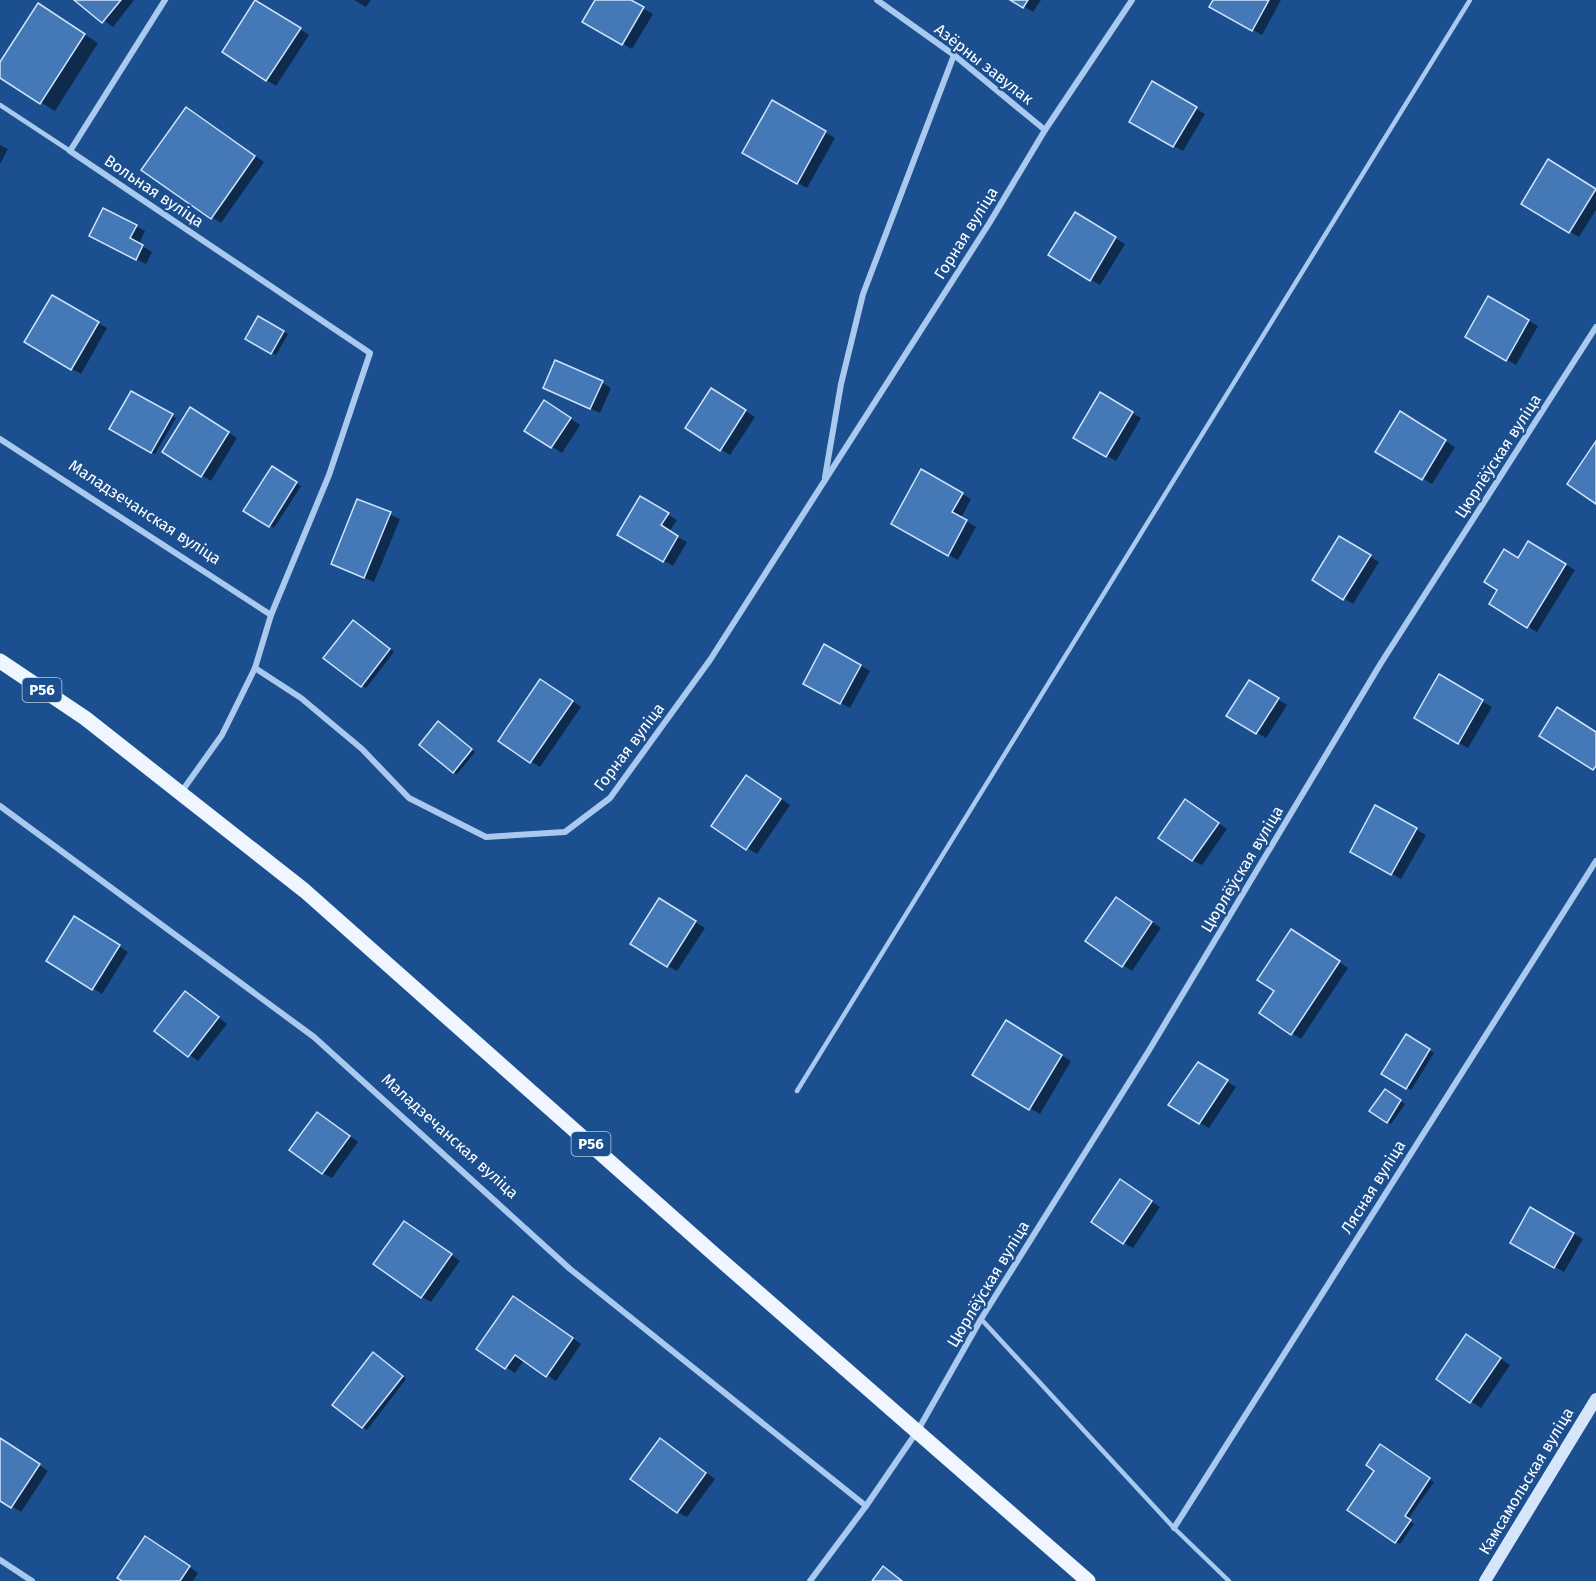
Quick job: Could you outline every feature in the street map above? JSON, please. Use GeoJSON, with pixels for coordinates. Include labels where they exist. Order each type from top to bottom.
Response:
{"type":"FeatureCollection","features":[{"type":"Feature","properties":{"kind":"main road","name":"Р56"},"geometry":{"type":"LineString","coordinates":[[0,661],[85,718],[314,899],[715,1255],[918,1430],[1088,1581]]}},
{"type":"Feature","properties":{"kind":"street"},"geometry":{"type":"LineString","coordinates":[[70,151],[165,0]]}},
{"type":"Feature","properties":{"kind":"street","name":"Азёрны завулак"},"geometry":{"type":"LineString","coordinates":[[877,0],[954,56],[1045,130]]}},
{"type":"Feature","properties":{"kind":"street","name":"Горная вуліца"},"geometry":{"type":"LineString","coordinates":[[255,669],[301,698],[362,748],[409,798],[486,837],[565,832],[610,798],[710,660],[990,222],[1045,130],[1132,0]]}},
{"type":"Feature","properties":{"kind":"street","name":"Горная вуліца"},"geometry":{"type":"LineString","coordinates":[[824,481],[841,384],[863,294],[954,56]]}},
{"type":"Feature","properties":{"kind":"street","name":"Вольная вуліца"},"geometry":{"type":"LineString","coordinates":[[70,151],[370,353],[329,475],[271,615]]}},
{"type":"Feature","properties":{"kind":"street","name":"Цюрлёўская вуліца"},"geometry":{"type":"LineString","coordinates":[[810,1581],[866,1506],[918,1430],[981,1319],[1148,1052],[1381,663],[1596,327]]}},
{"type":"Feature","properties":{"kind":"street","name":"Маладзечанская вуліца"},"geometry":{"type":"LineString","coordinates":[[0,439],[271,615]]}},
{"type":"Feature","properties":{"kind":"street"},"geometry":{"type":"LineString","coordinates":[[181,792],[222,735],[255,669],[271,615]]}},
{"type":"Feature","properties":{"kind":"street","name":"Маладзечанская вуліца"},"geometry":{"type":"LineString","coordinates":[[0,806],[314,1037],[570,1269],[866,1506]]}},
{"type":"Feature","properties":{"kind":"street","name":"Лясная вуліца"},"geometry":{"type":"LineString","coordinates":[[1174,1528],[1596,861]]}},
{"type":"Feature","properties":{"kind":"street","name":"Камсамольская вуліца"},"geometry":{"type":"LineString","coordinates":[[1485,1581],[1596,1399]]}},
{"type":"Feature","properties":{"kind":"street"},"geometry":{"type":"LineString","coordinates":[[0,1560],[32,1581]]}},
{"type":"Feature","properties":{"kind":"lane"},"geometry":{"type":"LineString","coordinates":[[797,1091],[1470,0]]}},
{"type":"Feature","properties":{"kind":"lane"},"geometry":{"type":"LineString","coordinates":[[0,105],[70,151]]}},
{"type":"Feature","properties":{"kind":"lane"},"geometry":{"type":"LineString","coordinates":[[981,1319],[1174,1528],[1229,1581]]}},
{"type":"Feature","properties":{"kind":"building"},"geometry":{"type":"Polygon","coordinates":[[[74,0],[121,0],[102,23],[74,0]]]}},
{"type":"Feature","properties":{"kind":"building"},"geometry":{"type":"Polygon","coordinates":[[[255,0],[301,28],[266,81],[222,52],[255,0]]]}},
{"type":"Feature","properties":{"kind":"building"},"geometry":{"type":"Polygon","coordinates":[[[595,0],[631,0],[644,7],[622,45],[582,22],[595,0]]]}},
{"type":"Feature","properties":{"kind":"building"},"geometry":{"type":"Polygon","coordinates":[[[1010,0],[1028,0],[1023,8],[1010,0]]]}},
{"type":"Feature","properties":{"kind":"building"},"geometry":{"type":"Polygon","coordinates":[[[1213,0],[1269,0],[1252,31],[1209,7],[1213,0]]]}},
{"type":"Feature","properties":{"kind":"building"},"geometry":{"type":"Polygon","coordinates":[[[38,3],[85,34],[40,104],[0,78],[0,62],[38,3]]]}},
{"type":"Feature","properties":{"kind":"building"},"geometry":{"type":"Polygon","coordinates":[[[1152,81],[1197,107],[1173,147],[1129,122],[1152,81]]]}},
{"type":"Feature","properties":{"kind":"building"},"geometry":{"type":"Polygon","coordinates":[[[772,100],[826,131],[797,184],[742,153],[772,100]]]}},
{"type":"Feature","properties":{"kind":"building"},"geometry":{"type":"Polygon","coordinates":[[[186,107],[255,156],[211,219],[141,170],[186,107]]]}},
{"type":"Feature","properties":{"kind":"building"},"geometry":{"type":"Polygon","coordinates":[[[1548,159],[1596,189],[1569,233],[1521,204],[1548,159]]]}},
{"type":"Feature","properties":{"kind":"building"},"geometry":{"type":"Polygon","coordinates":[[[103,208],[137,225],[130,238],[143,245],[136,260],[89,236],[103,208]]]}},
{"type":"Feature","properties":{"kind":"building"},"geometry":{"type":"Polygon","coordinates":[[[1075,212],[1116,237],[1090,281],[1048,255],[1075,212]]]}},
{"type":"Feature","properties":{"kind":"building"},"geometry":{"type":"Polygon","coordinates":[[[52,295],[99,322],[71,370],[24,342],[52,295]]]}},
{"type":"Feature","properties":{"kind":"building"},"geometry":{"type":"Polygon","coordinates":[[[1488,296],[1529,320],[1506,361],[1465,337],[1488,296]]]}},
{"type":"Feature","properties":{"kind":"building"},"geometry":{"type":"Polygon","coordinates":[[[258,316],[284,331],[271,354],[245,339],[258,316]]]}},
{"type":"Feature","properties":{"kind":"building"},"geometry":{"type":"Polygon","coordinates":[[[555,360],[603,381],[590,409],[543,388],[555,360]]]}},
{"type":"Feature","properties":{"kind":"building"},"geometry":{"type":"Polygon","coordinates":[[[711,388],[746,410],[720,451],[685,428],[711,388]]]}},
{"type":"Feature","properties":{"kind":"building"},"geometry":{"type":"Polygon","coordinates":[[[131,391],[173,414],[151,453],[109,429],[131,391]]]}},
{"type":"Feature","properties":{"kind":"building"},"geometry":{"type":"Polygon","coordinates":[[[1100,392],[1133,412],[1106,457],[1073,438],[1100,392]]]}},
{"type":"Feature","properties":{"kind":"building"},"geometry":{"type":"Polygon","coordinates":[[[544,400],[571,418],[551,448],[524,431],[544,400]]]}},
{"type":"Feature","properties":{"kind":"building"},"geometry":{"type":"Polygon","coordinates":[[[190,407],[229,432],[201,477],[162,452],[190,407]]]}},
{"type":"Feature","properties":{"kind":"building"},"geometry":{"type":"Polygon","coordinates":[[[1400,411],[1446,440],[1422,480],[1375,452],[1400,411]]]}},
{"type":"Feature","properties":{"kind":"building"},"geometry":{"type":"Polygon","coordinates":[[[1596,441],[1596,504],[1567,484],[1596,441]]]}},
{"type":"Feature","properties":{"kind":"building"},"geometry":{"type":"Polygon","coordinates":[[[272,466],[297,482],[269,527],[243,511],[272,466]]]}},
{"type":"Feature","properties":{"kind":"building"},"geometry":{"type":"Polygon","coordinates":[[[921,469],[963,493],[952,512],[967,520],[948,556],[891,524],[921,469]]]}},
{"type":"Feature","properties":{"kind":"building"},"geometry":{"type":"Polygon","coordinates":[[[640,496],[669,513],[661,525],[678,536],[663,562],[617,535],[640,496]]]}},
{"type":"Feature","properties":{"kind":"building"},"geometry":{"type":"Polygon","coordinates":[[[357,499],[391,512],[364,578],[331,564],[357,499]]]}},
{"type":"Feature","properties":{"kind":"building"},"geometry":{"type":"Polygon","coordinates":[[[1339,536],[1371,555],[1343,600],[1312,580],[1339,536]]]}},
{"type":"Feature","properties":{"kind":"building"},"geometry":{"type":"Polygon","coordinates":[[[1528,541],[1566,564],[1527,628],[1489,604],[1497,590],[1484,582],[1504,549],[1518,558],[1528,541]]]}},
{"type":"Feature","properties":{"kind":"building"},"geometry":{"type":"Polygon","coordinates":[[[353,620],[390,649],[361,687],[323,658],[353,620]]]}},
{"type":"Feature","properties":{"kind":"building"},"geometry":{"type":"Polygon","coordinates":[[[824,644],[861,665],[840,704],[803,684],[824,644]]]}},
{"type":"Feature","properties":{"kind":"building"},"geometry":{"type":"Polygon","coordinates":[[[1439,674],[1483,700],[1458,744],[1414,718],[1439,674]]]}},
{"type":"Feature","properties":{"kind":"building"},"geometry":{"type":"Polygon","coordinates":[[[540,679],[573,701],[530,763],[498,741],[540,679]]]}},
{"type":"Feature","properties":{"kind":"building"},"geometry":{"type":"Polygon","coordinates":[[[1249,680],[1279,698],[1256,734],[1226,716],[1249,680]]]}},
{"type":"Feature","properties":{"kind":"building"},"geometry":{"type":"Polygon","coordinates":[[[1557,707],[1596,732],[1596,766],[1593,770],[1539,736],[1557,707]]]}},
{"type":"Feature","properties":{"kind":"building"},"geometry":{"type":"Polygon","coordinates":[[[438,721],[472,749],[453,773],[419,745],[438,721]]]}},
{"type":"Feature","properties":{"kind":"building"},"geometry":{"type":"Polygon","coordinates":[[[746,775],[781,799],[746,850],[711,826],[746,775]]]}},
{"type":"Feature","properties":{"kind":"building"},"geometry":{"type":"Polygon","coordinates":[[[1185,799],[1219,823],[1192,861],[1158,838],[1185,799]]]}},
{"type":"Feature","properties":{"kind":"building"},"geometry":{"type":"Polygon","coordinates":[[[1375,805],[1417,828],[1391,875],[1350,852],[1375,805]]]}},
{"type":"Feature","properties":{"kind":"building"},"geometry":{"type":"Polygon","coordinates":[[[1116,897],[1152,922],[1122,967],[1085,941],[1116,897]]]}},
{"type":"Feature","properties":{"kind":"building"},"geometry":{"type":"Polygon","coordinates":[[[659,898],[696,921],[667,967],[630,944],[659,898]]]}},
{"type":"Feature","properties":{"kind":"building"},"geometry":{"type":"Polygon","coordinates":[[[74,916],[120,945],[92,990],[46,961],[74,916]]]}},
{"type":"Feature","properties":{"kind":"building"},"geometry":{"type":"Polygon","coordinates":[[[1291,929],[1340,961],[1291,1035],[1259,1013],[1274,991],[1257,980],[1291,929]]]}},
{"type":"Feature","properties":{"kind":"building"},"geometry":{"type":"Polygon","coordinates":[[[185,991],[219,1017],[188,1057],[154,1031],[185,991]]]}},
{"type":"Feature","properties":{"kind":"building"},"geometry":{"type":"Polygon","coordinates":[[[1006,1020],[1062,1055],[1029,1110],[972,1075],[1006,1020]]]}},
{"type":"Feature","properties":{"kind":"building"},"geometry":{"type":"Polygon","coordinates":[[[1406,1034],[1430,1049],[1406,1089],[1381,1074],[1406,1034]]]}},
{"type":"Feature","properties":{"kind":"building"},"geometry":{"type":"Polygon","coordinates":[[[1198,1062],[1228,1080],[1199,1124],[1168,1105],[1198,1062]]]}},
{"type":"Feature","properties":{"kind":"building"},"geometry":{"type":"Polygon","coordinates":[[[1385,1089],[1401,1100],[1387,1123],[1369,1111],[1385,1089]]]}},
{"type":"Feature","properties":{"kind":"building"},"geometry":{"type":"Polygon","coordinates":[[[317,1112],[350,1136],[322,1174],[289,1150],[317,1112]]]}},
{"type":"Feature","properties":{"kind":"building"},"geometry":{"type":"Polygon","coordinates":[[[1120,1179],[1152,1201],[1123,1244],[1091,1222],[1120,1179]]]}},
{"type":"Feature","properties":{"kind":"building"},"geometry":{"type":"Polygon","coordinates":[[[1530,1207],[1574,1233],[1554,1268],[1510,1243],[1530,1207]]]}},
{"type":"Feature","properties":{"kind":"building"},"geometry":{"type":"Polygon","coordinates":[[[404,1221],[452,1254],[421,1298],[373,1264],[404,1221]]]}},
{"type":"Feature","properties":{"kind":"building"},"geometry":{"type":"Polygon","coordinates":[[[513,1296],[573,1338],[546,1377],[515,1355],[505,1369],[476,1349],[513,1296]]]}},
{"type":"Feature","properties":{"kind":"building"},"geometry":{"type":"Polygon","coordinates":[[[1466,1334],[1501,1358],[1470,1403],[1436,1379],[1466,1334]]]}},
{"type":"Feature","properties":{"kind":"building"},"geometry":{"type":"Polygon","coordinates":[[[373,1352],[403,1376],[362,1428],[332,1405],[373,1352]]]}},
{"type":"Feature","properties":{"kind":"building"},"geometry":{"type":"Polygon","coordinates":[[[0,1438],[40,1464],[11,1508],[0,1501],[0,1438]]]}},
{"type":"Feature","properties":{"kind":"building"},"geometry":{"type":"Polygon","coordinates":[[[660,1438],[706,1473],[677,1513],[630,1479],[660,1438]]]}},
{"type":"Feature","properties":{"kind":"building"},"geometry":{"type":"Polygon","coordinates":[[[1380,1444],[1430,1478],[1405,1516],[1411,1520],[1395,1543],[1347,1510],[1374,1471],[1366,1465],[1380,1444]]]}},
{"type":"Feature","properties":{"kind":"building"},"geometry":{"type":"Polygon","coordinates":[[[145,1536],[190,1566],[180,1581],[122,1581],[117,1578],[145,1536]]]}},
{"type":"Feature","properties":{"kind":"building"},"geometry":{"type":"Polygon","coordinates":[[[883,1566],[902,1581],[872,1581],[883,1566]]]}}]}
